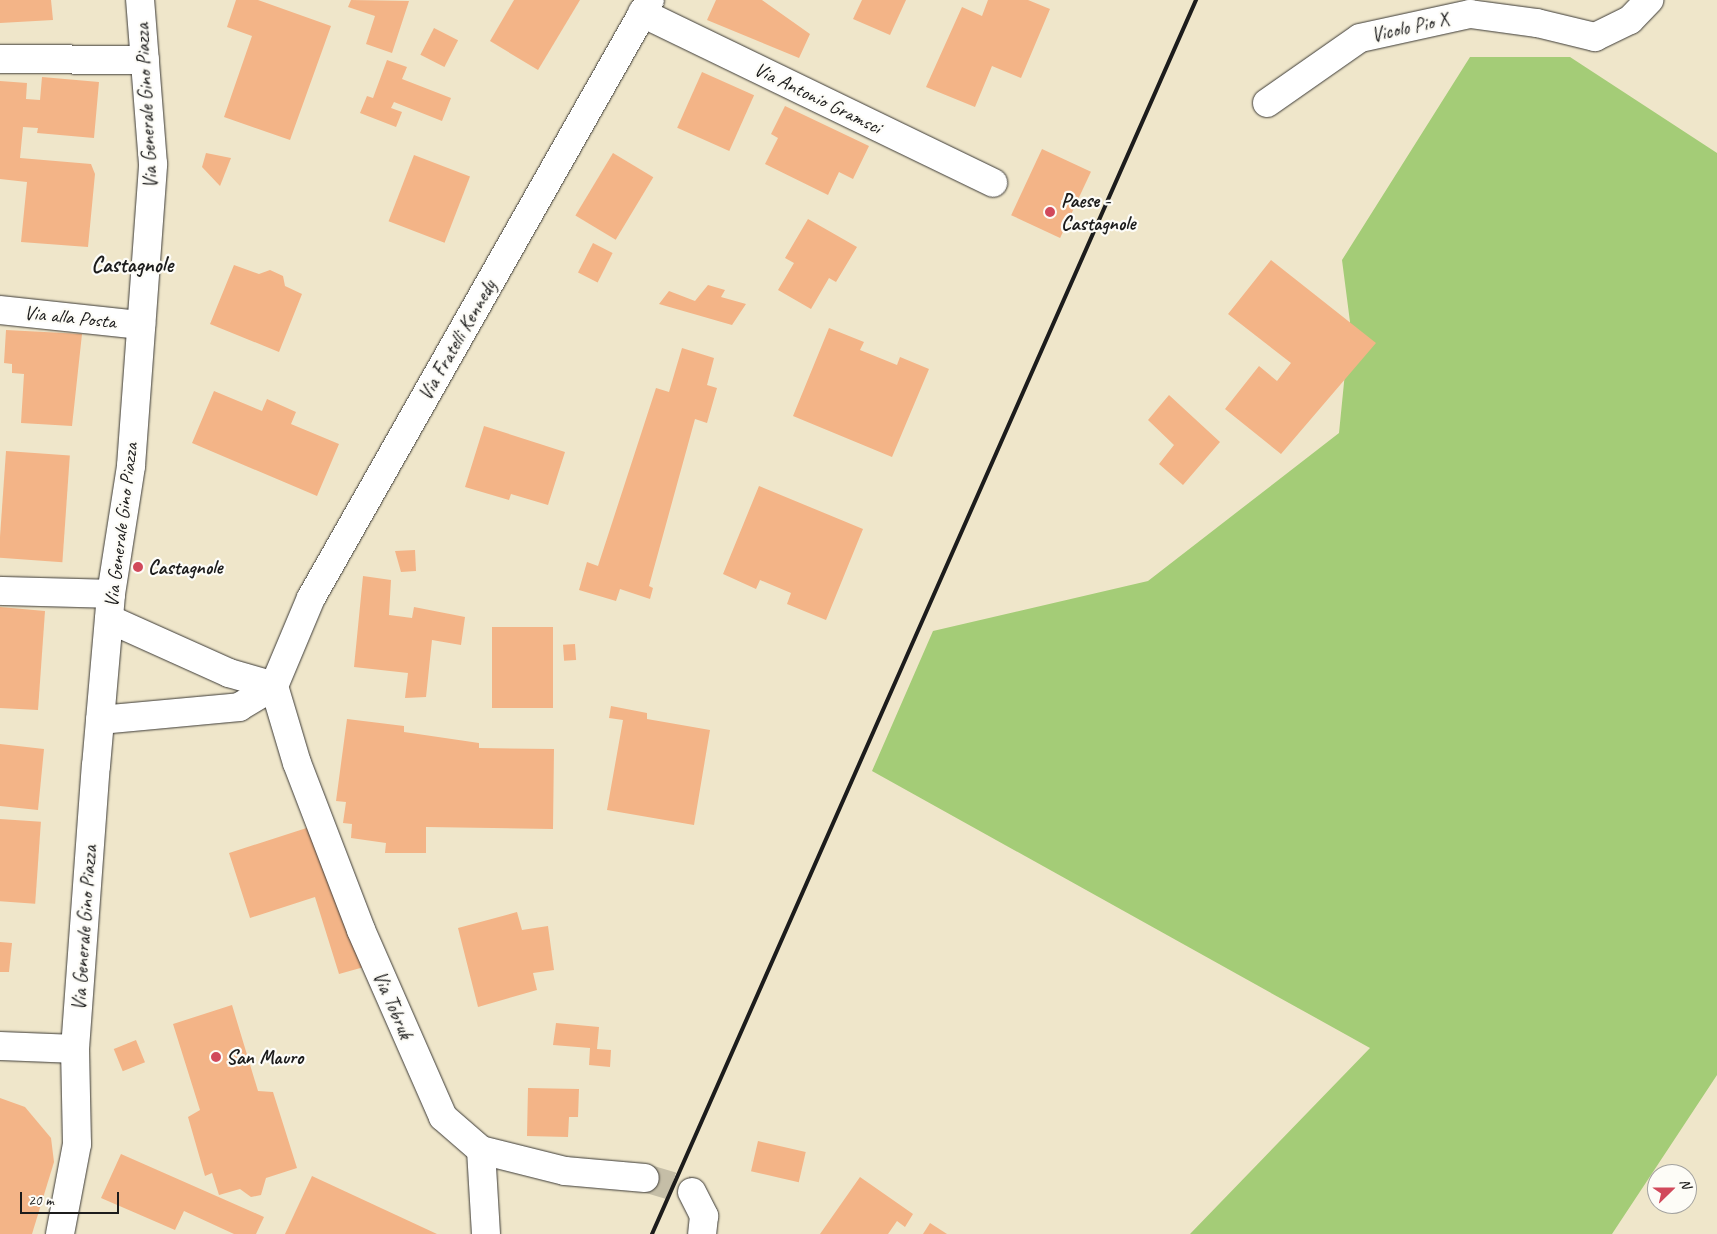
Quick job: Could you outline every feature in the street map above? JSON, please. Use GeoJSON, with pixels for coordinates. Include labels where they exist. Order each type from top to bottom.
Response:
{"type":"FeatureCollection","features":[{"type":"Feature","properties":{"kind":"street","name":"Via Generale Gino Piazza"},"geometry":{"type":"LineString","coordinates":[[60,1234],[77,1144],[75,1049],[100,720],[110,607],[131,466],[153,164],[140,0]]}},
{"type":"Feature","properties":{"kind":"street","name":"Vicolo Pio X"},"geometry":{"type":"LineString","coordinates":[[1267,102],[1360,38],[1470,14],[1537,22],[1595,36],[1630,20],[1649,0]]}},
{"type":"Feature","properties":{"kind":"street","name":"Via Antonio Gramsci"},"geometry":{"type":"LineString","coordinates":[[646,6],[993,183]]}},
{"type":"Feature","properties":{"kind":"street","name":"Via Fratelli Kennedy"},"geometry":{"type":"LineString","coordinates":[[274,686],[310,598],[646,6]]}},
{"type":"Feature","properties":{"kind":"street"},"geometry":{"type":"LineString","coordinates":[[0,59],[145,60]]}},
{"type":"Feature","properties":{"kind":"street","name":"Via alla Posta"},"geometry":{"type":"LineString","coordinates":[[0,310],[141,325]]}},
{"type":"Feature","properties":{"kind":"street"},"geometry":{"type":"LineString","coordinates":[[0,591],[110,607],[229,674],[274,686]]}},
{"type":"Feature","properties":{"kind":"street"},"geometry":{"type":"LineString","coordinates":[[100,720],[238,707],[274,686]]}},
{"type":"Feature","properties":{"kind":"street","name":"Via Tobruk"},"geometry":{"type":"LineString","coordinates":[[274,686],[297,763],[406,1038],[443,1118],[482,1150],[565,1171],[645,1178]]}},
{"type":"Feature","properties":{"kind":"street"},"geometry":{"type":"LineString","coordinates":[[0,1046],[75,1049]]}},
{"type":"Feature","properties":{"kind":"street"},"geometry":{"type":"LineString","coordinates":[[482,1150],[486,1234]]}},
{"type":"Feature","properties":{"kind":"street"},"geometry":{"type":"LineString","coordinates":[[692,1192],[704,1216],[702,1234]]}},
{"type":"Feature","properties":{"kind":"green space"},"geometry":{"type":"Polygon","coordinates":[[[1470,57],[1570,57],[1717,153],[1717,1075],[1658,1164],[1647,1164],[1647,1181],[1612,1234],[1190,1234],[1370,1048],[872,771],[933,631],[1148,581],[1339,433],[1350,322],[1342,260],[1470,57]]]}},
{"type":"Feature","properties":{"kind":"building"},"geometry":{"type":"Polygon","coordinates":[[[0,0],[51,0],[53,20],[0,23],[0,0]]]}},
{"type":"Feature","properties":{"kind":"building"},"geometry":{"type":"Polygon","coordinates":[[[236,0],[258,0],[331,26],[290,140],[224,117],[252,36],[227,27],[236,0]]]}},
{"type":"Feature","properties":{"kind":"building"},"geometry":{"type":"Polygon","coordinates":[[[351,0],[409,1],[392,53],[366,44],[375,16],[348,7],[351,0]]]}},
{"type":"Feature","properties":{"kind":"building"},"geometry":{"type":"Polygon","coordinates":[[[514,0],[580,0],[538,70],[490,41],[514,0]]]}},
{"type":"Feature","properties":{"kind":"building"},"geometry":{"type":"Polygon","coordinates":[[[716,0],[762,0],[810,34],[799,58],[707,20],[716,0]]]}},
{"type":"Feature","properties":{"kind":"building"},"geometry":{"type":"Polygon","coordinates":[[[862,0],[906,0],[890,35],[853,19],[862,0]]]}},
{"type":"Feature","properties":{"kind":"building"},"geometry":{"type":"Polygon","coordinates":[[[988,0],[1028,0],[1050,9],[1021,78],[992,66],[975,107],[926,87],[962,7],[982,16],[988,0]]]}},
{"type":"Feature","properties":{"kind":"building"},"geometry":{"type":"Polygon","coordinates":[[[434,28],[458,40],[444,67],[420,55],[434,28]]]}},
{"type":"Feature","properties":{"kind":"building"},"geometry":{"type":"Polygon","coordinates":[[[387,60],[407,67],[402,79],[451,98],[442,121],[394,102],[391,108],[402,112],[396,127],[360,113],[367,96],[373,98],[387,60]]]}},
{"type":"Feature","properties":{"kind":"building"},"geometry":{"type":"Polygon","coordinates":[[[702,72],[754,95],[729,151],[677,128],[702,72]]]}},
{"type":"Feature","properties":{"kind":"building"},"geometry":{"type":"Polygon","coordinates":[[[42,77],[99,82],[94,138],[37,133],[38,128],[23,127],[20,158],[91,164],[95,174],[88,247],[21,242],[27,182],[0,179],[0,81],[27,83],[26,99],[40,100],[42,77]]]}},
{"type":"Feature","properties":{"kind":"building"},"geometry":{"type":"Polygon","coordinates":[[[785,106],[869,146],[853,179],[839,172],[828,195],[765,164],[778,138],[771,134],[785,106]]]}},
{"type":"Feature","properties":{"kind":"building"},"geometry":{"type":"Polygon","coordinates":[[[1042,149],[1091,172],[1060,238],[1011,215],[1042,149]]]}},
{"type":"Feature","properties":{"kind":"building"},"geometry":{"type":"Polygon","coordinates":[[[206,153],[231,158],[220,186],[202,167],[206,153]]]}},
{"type":"Feature","properties":{"kind":"building"},"geometry":{"type":"Polygon","coordinates":[[[613,153],[653,177],[616,240],[575,216],[613,153]]]}},
{"type":"Feature","properties":{"kind":"building"},"geometry":{"type":"Polygon","coordinates":[[[414,155],[470,177],[445,243],[389,221],[414,155]]]}},
{"type":"Feature","properties":{"kind":"building"},"geometry":{"type":"Polygon","coordinates":[[[808,219],[857,247],[836,282],[829,278],[811,309],[778,290],[794,263],[785,258],[808,219]]]}},
{"type":"Feature","properties":{"kind":"building"},"geometry":{"type":"Polygon","coordinates":[[[593,243],[613,253],[598,282],[578,272],[593,243]]]}},
{"type":"Feature","properties":{"kind":"building"},"geometry":{"type":"Polygon","coordinates":[[[1271,260],[1376,343],[1281,454],[1225,409],[1259,366],[1277,381],[1291,363],[1228,314],[1271,260]]]}},
{"type":"Feature","properties":{"kind":"building"},"geometry":{"type":"Polygon","coordinates":[[[234,265],[259,274],[270,270],[283,276],[285,286],[302,294],[279,352],[210,324],[234,265]]]}},
{"type":"Feature","properties":{"kind":"building"},"geometry":{"type":"Polygon","coordinates":[[[708,285],[725,290],[721,297],[746,304],[732,325],[659,304],[669,291],[695,301],[708,285]]]}},
{"type":"Feature","properties":{"kind":"building"},"geometry":{"type":"Polygon","coordinates":[[[829,328],[864,342],[860,350],[897,365],[900,357],[929,369],[892,457],[793,416],[829,328]]]}},
{"type":"Feature","properties":{"kind":"building"},"geometry":{"type":"Polygon","coordinates":[[[6,330],[82,334],[72,426],[21,423],[24,374],[12,373],[12,364],[4,363],[6,330]]]}},
{"type":"Feature","properties":{"kind":"building"},"geometry":{"type":"Polygon","coordinates":[[[682,348],[714,358],[707,385],[717,388],[707,423],[695,419],[649,586],[653,588],[650,599],[620,589],[616,601],[579,590],[587,562],[598,566],[656,388],[669,392],[682,348]]]}},
{"type":"Feature","properties":{"kind":"building"},"geometry":{"type":"Polygon","coordinates":[[[214,391],[262,411],[267,399],[296,412],[291,424],[339,444],[317,496],[192,443],[214,391]]]}},
{"type":"Feature","properties":{"kind":"building"},"geometry":{"type":"Polygon","coordinates":[[[1169,395],[1220,442],[1183,485],[1159,464],[1174,445],[1148,420],[1169,395]]]}},
{"type":"Feature","properties":{"kind":"building"},"geometry":{"type":"Polygon","coordinates":[[[484,426],[565,452],[548,505],[511,494],[509,500],[465,487],[484,426]]]}},
{"type":"Feature","properties":{"kind":"building"},"geometry":{"type":"Polygon","coordinates":[[[6,451],[70,455],[62,562],[0,558],[6,451]]]}},
{"type":"Feature","properties":{"kind":"building"},"geometry":{"type":"Polygon","coordinates":[[[759,486],[863,529],[826,620],[787,604],[791,593],[760,580],[756,589],[723,574],[759,486]]]}},
{"type":"Feature","properties":{"kind":"building"},"geometry":{"type":"Polygon","coordinates":[[[415,550],[416,571],[401,572],[395,551],[415,550]]]}},
{"type":"Feature","properties":{"kind":"building"},"geometry":{"type":"Polygon","coordinates":[[[363,576],[391,580],[389,615],[412,618],[414,607],[465,617],[461,645],[432,640],[426,697],[405,698],[408,673],[354,667],[363,576]]]}},
{"type":"Feature","properties":{"kind":"building"},"geometry":{"type":"Polygon","coordinates":[[[0,607],[45,611],[38,710],[0,708],[0,607]]]}},
{"type":"Feature","properties":{"kind":"building"},"geometry":{"type":"Polygon","coordinates":[[[492,627],[553,627],[553,708],[492,708],[492,627]]]}},
{"type":"Feature","properties":{"kind":"building"},"geometry":{"type":"Polygon","coordinates":[[[575,644],[576,660],[564,661],[563,645],[575,644]]]}},
{"type":"Feature","properties":{"kind":"building"},"geometry":{"type":"Polygon","coordinates":[[[611,706],[647,713],[647,719],[710,730],[694,825],[607,810],[623,720],[609,718],[611,706]]]}},
{"type":"Feature","properties":{"kind":"building"},"geometry":{"type":"Polygon","coordinates":[[[347,719],[404,726],[404,732],[479,743],[479,748],[554,749],[553,829],[426,827],[426,853],[385,853],[386,843],[351,838],[352,824],[343,823],[346,802],[336,801],[347,719]]]}},
{"type":"Feature","properties":{"kind":"building"},"geometry":{"type":"Polygon","coordinates":[[[0,744],[44,749],[38,810],[0,806],[0,744]]]}},
{"type":"Feature","properties":{"kind":"building"},"geometry":{"type":"Polygon","coordinates":[[[0,819],[41,822],[35,904],[0,901],[0,819]]]}},
{"type":"Feature","properties":{"kind":"building"},"geometry":{"type":"Polygon","coordinates":[[[319,824],[364,967],[339,974],[315,897],[250,918],[229,853],[319,824]]]}},
{"type":"Feature","properties":{"kind":"building"},"geometry":{"type":"Polygon","coordinates":[[[517,912],[522,930],[548,926],[554,970],[533,973],[537,990],[478,1007],[458,928],[517,912]]]}},
{"type":"Feature","properties":{"kind":"building"},"geometry":{"type":"Polygon","coordinates":[[[0,942],[12,943],[9,972],[0,972],[0,942]]]}},
{"type":"Feature","properties":{"kind":"building"},"geometry":{"type":"Polygon","coordinates":[[[232,1005],[258,1091],[273,1092],[297,1168],[266,1178],[261,1195],[251,1197],[240,1189],[219,1195],[212,1173],[205,1176],[188,1117],[200,1110],[173,1024],[232,1005]]]}},
{"type":"Feature","properties":{"kind":"building"},"geometry":{"type":"Polygon","coordinates":[[[556,1023],[599,1027],[597,1049],[611,1050],[610,1067],[589,1065],[590,1048],[553,1045],[556,1023]]]}},
{"type":"Feature","properties":{"kind":"building"},"geometry":{"type":"Polygon","coordinates":[[[136,1040],[145,1062],[123,1071],[114,1049],[136,1040]]]}},
{"type":"Feature","properties":{"kind":"building"},"geometry":{"type":"Polygon","coordinates":[[[528,1088],[579,1089],[578,1117],[569,1117],[568,1137],[527,1136],[528,1088]]]}},
{"type":"Feature","properties":{"kind":"building"},"geometry":{"type":"Polygon","coordinates":[[[0,1098],[25,1107],[51,1138],[54,1162],[32,1234],[0,1234],[0,1098]]]}},
{"type":"Feature","properties":{"kind":"building"},"geometry":{"type":"Polygon","coordinates":[[[758,1141],[806,1152],[799,1182],[751,1171],[758,1141]]]}},
{"type":"Feature","properties":{"kind":"building"},"geometry":{"type":"Polygon","coordinates":[[[121,1154],[264,1217],[256,1234],[234,1234],[184,1211],[175,1230],[101,1198],[121,1154]]]}},
{"type":"Feature","properties":{"kind":"building"},"geometry":{"type":"Polygon","coordinates":[[[312,1176],[437,1234],[285,1234],[312,1176]]]}},
{"type":"Feature","properties":{"kind":"building"},"geometry":{"type":"Polygon","coordinates":[[[860,1177],[913,1214],[905,1227],[897,1221],[888,1234],[820,1234],[860,1177]]]}},
{"type":"Feature","properties":{"kind":"building"},"geometry":{"type":"Polygon","coordinates":[[[930,1223],[947,1234],[923,1234],[930,1223]]]}},
{"type":"Feature","properties":{"kind":"tunnel"},"geometry":{"type":"LineString","coordinates":[[645,1178],[692,1192]]}},
{"type":"Feature","properties":{"kind":"railway"},"geometry":{"type":"LineString","coordinates":[[652,1234],[1196,0]]}},
{"type":"Feature","properties":{"kind":"place","name":"Paese - Castagnole"},"geometry":{"type":"Point","coordinates":[1050,212]}},
{"type":"Feature","properties":{"kind":"place","name":"Castagnole"},"geometry":{"type":"Point","coordinates":[138,567]}},
{"type":"Feature","properties":{"kind":"place","name":"San Mauro"},"geometry":{"type":"Point","coordinates":[216,1057]}},
{"type":"Feature","properties":{"kind":"district","name":"Castagnole"},"geometry":{"type":"Point","coordinates":[132,266]}}]}
